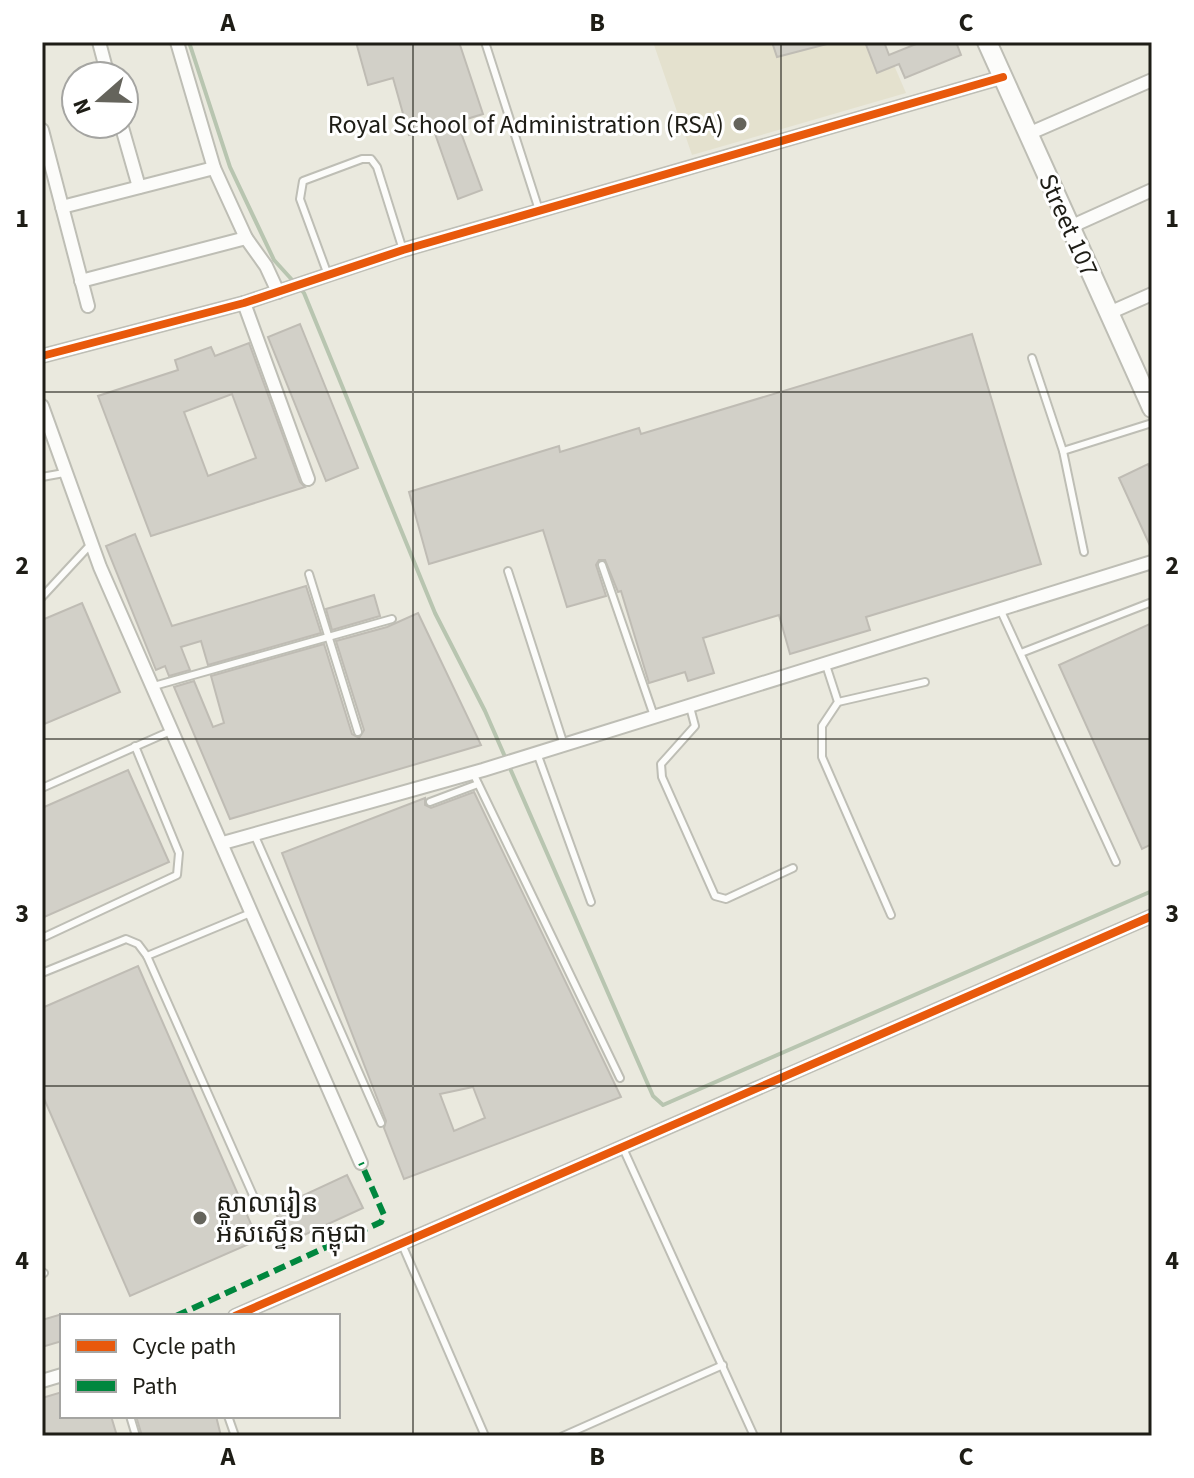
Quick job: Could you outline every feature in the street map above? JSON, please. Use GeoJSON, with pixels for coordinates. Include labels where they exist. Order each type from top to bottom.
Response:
{"type":"FeatureCollection","features":[{"type":"Feature","properties":{"kind":"street"},"geometry":{"type":"LineString","coordinates":[[177,42],[214,168],[246,238],[281,290]]}},
{"type":"Feature","properties":{"kind":"street","name":"Street 107"},"geometry":{"type":"LineString","coordinates":[[987,42],[1152,408]]}},
{"type":"Feature","properties":{"kind":"street"},"geometry":{"type":"LineString","coordinates":[[42,356],[244,303],[403,250],[1003,77]]}},
{"type":"Feature","properties":{"kind":"street"},"geometry":{"type":"LineString","coordinates":[[1028,134],[1152,80]]}},
{"type":"Feature","properties":{"kind":"street"},"geometry":{"type":"LineString","coordinates":[[42,130],[88,306]]}},
{"type":"Feature","properties":{"kind":"street"},"geometry":{"type":"LineString","coordinates":[[126,140],[139,187]]}},
{"type":"Feature","properties":{"kind":"street"},"geometry":{"type":"LineString","coordinates":[[62,207],[214,168]]}},
{"type":"Feature","properties":{"kind":"street"},"geometry":{"type":"LineString","coordinates":[[1070,227],[1152,190]]}},
{"type":"Feature","properties":{"kind":"street"},"geometry":{"type":"LineString","coordinates":[[81,281],[246,238]]}},
{"type":"Feature","properties":{"kind":"street"},"geometry":{"type":"LineString","coordinates":[[1109,313],[1152,294]]}},
{"type":"Feature","properties":{"kind":"street"},"geometry":{"type":"LineString","coordinates":[[244,303],[308,479]]}},
{"type":"Feature","properties":{"kind":"street"},"geometry":{"type":"LineString","coordinates":[[42,406],[91,544],[361,1163]]}},
{"type":"Feature","properties":{"kind":"street"},"geometry":{"type":"LineString","coordinates":[[223,843],[478,776],[533,754],[1152,562]]}},
{"type":"Feature","properties":{"kind":"street"},"geometry":{"type":"LineString","coordinates":[[239,1314],[1152,916]]}},
{"type":"Feature","properties":{"kind":"lane"},"geometry":{"type":"LineString","coordinates":[[485,42],[539,210]]}},
{"type":"Feature","properties":{"kind":"lane"},"geometry":{"type":"LineString","coordinates":[[328,275],[300,199],[303,181],[362,159],[371,159],[377,167],[403,250]]}},
{"type":"Feature","properties":{"kind":"lane"},"geometry":{"type":"LineString","coordinates":[[1032,358],[1063,451],[1084,552]]}},
{"type":"Feature","properties":{"kind":"lane"},"geometry":{"type":"LineString","coordinates":[[1063,451],[1152,423]]}},
{"type":"Feature","properties":{"kind":"lane"},"geometry":{"type":"LineString","coordinates":[[42,477],[64,473]]}},
{"type":"Feature","properties":{"kind":"lane"},"geometry":{"type":"LineString","coordinates":[[42,597],[91,544]]}},
{"type":"Feature","properties":{"kind":"lane"},"geometry":{"type":"LineString","coordinates":[[602,565],[654,716]]}},
{"type":"Feature","properties":{"kind":"lane"},"geometry":{"type":"LineString","coordinates":[[508,571],[564,745]]}},
{"type":"Feature","properties":{"kind":"lane"},"geometry":{"type":"LineString","coordinates":[[309,574],[358,732]]}},
{"type":"Feature","properties":{"kind":"lane"},"geometry":{"type":"LineString","coordinates":[[1021,653],[1152,602]]}},
{"type":"Feature","properties":{"kind":"lane"},"geometry":{"type":"LineString","coordinates":[[1000,609],[1116,862]]}},
{"type":"Feature","properties":{"kind":"lane"},"geometry":{"type":"LineString","coordinates":[[154,686],[392,619]]}},
{"type":"Feature","properties":{"kind":"lane"},"geometry":{"type":"LineString","coordinates":[[825,662],[838,702]]}},
{"type":"Feature","properties":{"kind":"lane"},"geometry":{"type":"LineString","coordinates":[[891,915],[822,757],[822,726],[838,702],[925,682]]}},
{"type":"Feature","properties":{"kind":"lane"},"geometry":{"type":"LineString","coordinates":[[690,705],[695,726],[661,764],[662,777],[715,896],[726,899],[793,868]]}},
{"type":"Feature","properties":{"kind":"lane"},"geometry":{"type":"LineString","coordinates":[[42,788],[173,730]]}},
{"type":"Feature","properties":{"kind":"lane"},"geometry":{"type":"LineString","coordinates":[[42,938],[177,875],[179,853],[135,746]]}},
{"type":"Feature","properties":{"kind":"lane"},"geometry":{"type":"LineString","coordinates":[[533,754],[591,902]]}},
{"type":"Feature","properties":{"kind":"lane"},"geometry":{"type":"LineString","coordinates":[[430,802],[478,776],[620,1078]]}},
{"type":"Feature","properties":{"kind":"lane"},"geometry":{"type":"LineString","coordinates":[[254,834],[381,1123]]}},
{"type":"Feature","properties":{"kind":"lane"},"geometry":{"type":"LineString","coordinates":[[147,956],[253,912]]}},
{"type":"Feature","properties":{"kind":"lane"},"geometry":{"type":"LineString","coordinates":[[42,973],[126,939],[138,944],[147,956],[256,1202]]}},
{"type":"Feature","properties":{"kind":"lane"},"geometry":{"type":"LineString","coordinates":[[622,1146],[754,1436]]}},
{"type":"Feature","properties":{"kind":"lane"},"geometry":{"type":"LineString","coordinates":[[401,1242],[485,1436]]}},
{"type":"Feature","properties":{"kind":"lane"},"geometry":{"type":"LineString","coordinates":[[563,1436],[723,1365]]}},
{"type":"Feature","properties":{"kind":"shaded area","name":"Royal School of Administration (RSA)"},"geometry":{"type":"Polygon","coordinates":[[[653,42],[884,42],[906,93],[692,155],[653,42]]]}},
{"type":"Feature","properties":{"kind":"building"},"geometry":{"type":"Polygon","coordinates":[[[356,42],[459,42],[483,114],[457,122],[482,190],[458,199],[433,128],[409,135],[393,78],[368,85],[356,42]]]}},
{"type":"Feature","properties":{"kind":"building"},"geometry":{"type":"Polygon","coordinates":[[[772,42],[827,42],[827,44],[777,57],[772,42]]]}},
{"type":"Feature","properties":{"kind":"building"},"geometry":{"type":"Polygon","coordinates":[[[865,42],[884,42],[889,55],[921,42],[956,42],[961,55],[905,78],[899,64],[877,73],[865,42]]]}},
{"type":"Feature","properties":{"kind":"building"},"geometry":{"type":"Polygon","coordinates":[[[300,324],[358,468],[326,481],[268,337],[300,324]]]}},
{"type":"Feature","properties":{"kind":"building"},"geometry":{"type":"Polygon","coordinates":[[[972,334],[1041,564],[866,617],[870,630],[790,654],[779,615],[703,638],[714,673],[688,681],[685,672],[649,683],[621,591],[618,592],[605,560],[599,560],[596,565],[606,596],[567,607],[543,530],[429,564],[409,492],[559,446],[560,452],[639,428],[641,434],[972,334]]]}},
{"type":"Feature","properties":{"kind":"building"},"geometry":{"type":"Polygon","coordinates":[[[249,343],[300,482],[305,487],[151,536],[98,396],[178,370],[175,360],[211,347],[215,356],[249,343]],[[232,394],[184,412],[208,476],[256,458],[232,394]]]}},
{"type":"Feature","properties":{"kind":"building"},"geometry":{"type":"Polygon","coordinates":[[[1148,464],[1152,474],[1152,550],[1119,478],[1148,464]]]}},
{"type":"Feature","properties":{"kind":"building"},"geometry":{"type":"Polygon","coordinates":[[[135,534],[172,626],[306,586],[321,633],[208,665],[201,641],[181,647],[190,670],[169,676],[165,666],[156,670],[106,546],[135,534]]]}},
{"type":"Feature","properties":{"kind":"building"},"geometry":{"type":"Polygon","coordinates":[[[374,595],[380,616],[332,630],[326,609],[374,595]]]}},
{"type":"Feature","properties":{"kind":"building"},"geometry":{"type":"Polygon","coordinates":[[[82,603],[120,692],[42,725],[42,620],[82,603]]]}},
{"type":"Feature","properties":{"kind":"building"},"geometry":{"type":"Polygon","coordinates":[[[418,613],[481,745],[230,819],[174,687],[194,681],[213,727],[224,723],[211,676],[324,644],[352,734],[359,738],[364,730],[336,641],[387,627],[418,613]]]}},
{"type":"Feature","properties":{"kind":"building"},"geometry":{"type":"Polygon","coordinates":[[[1152,623],[1152,844],[1142,849],[1059,665],[1152,623]]]}},
{"type":"Feature","properties":{"kind":"building"},"geometry":{"type":"Polygon","coordinates":[[[128,770],[169,862],[42,918],[42,808],[128,770]]]}},
{"type":"Feature","properties":{"kind":"building"},"geometry":{"type":"Polygon","coordinates":[[[474,792],[621,1097],[404,1179],[384,1128],[386,1121],[282,853],[425,798],[425,805],[431,808],[474,792]],[[473,1087],[440,1094],[454,1131],[485,1118],[473,1087]]]}},
{"type":"Feature","properties":{"kind":"building"},"geometry":{"type":"Polygon","coordinates":[[[138,966],[258,1240],[130,1296],[42,1094],[42,1008],[138,966]]]}},
{"type":"Feature","properties":{"kind":"building"},"geometry":{"type":"Polygon","coordinates":[[[347,1175],[363,1208],[289,1242],[274,1209],[347,1175]]]}},
{"type":"Feature","properties":{"kind":"building"},"geometry":{"type":"Polygon","coordinates":[[[60,1315],[60,1342],[42,1347],[42,1320],[60,1315]]]}},
{"type":"Feature","properties":{"kind":"building"},"geometry":{"type":"Polygon","coordinates":[[[60,1393],[60,1418],[112,1418],[117,1436],[42,1436],[42,1398],[60,1393]]]}},
{"type":"Feature","properties":{"kind":"building"},"geometry":{"type":"Polygon","coordinates":[[[137,1418],[216,1418],[221,1436],[142,1436],[137,1418]]]}},
{"type":"Feature","properties":{"kind":"waterway"},"geometry":{"type":"LineString","coordinates":[[189,42],[230,167],[274,260],[304,293],[435,613],[485,711],[653,1096],[663,1105],[1152,891]]}},
{"type":"Feature","properties":{"kind":"marked path"},"geometry":{"type":"LineString","coordinates":[[180,1314],[381,1222],[384,1215],[361,1163]]}},
{"type":"Feature","properties":{"kind":"cycle path"},"geometry":{"type":"LineString","coordinates":[[42,356],[244,303],[403,250],[1003,77]]}},
{"type":"Feature","properties":{"kind":"cycle path"},"geometry":{"type":"LineString","coordinates":[[240,1314],[1152,916]]}},
{"type":"Feature","properties":{"kind":"place","name":"Royal School of Administration (RSA)"},"geometry":{"type":"Point","coordinates":[740,124]}},
{"type":"Feature","properties":{"kind":"place","name":"សាលារៀន អ៉ិសស្ទើន កម្ពុជា"},"geometry":{"type":"Point","coordinates":[200,1218]}}]}
